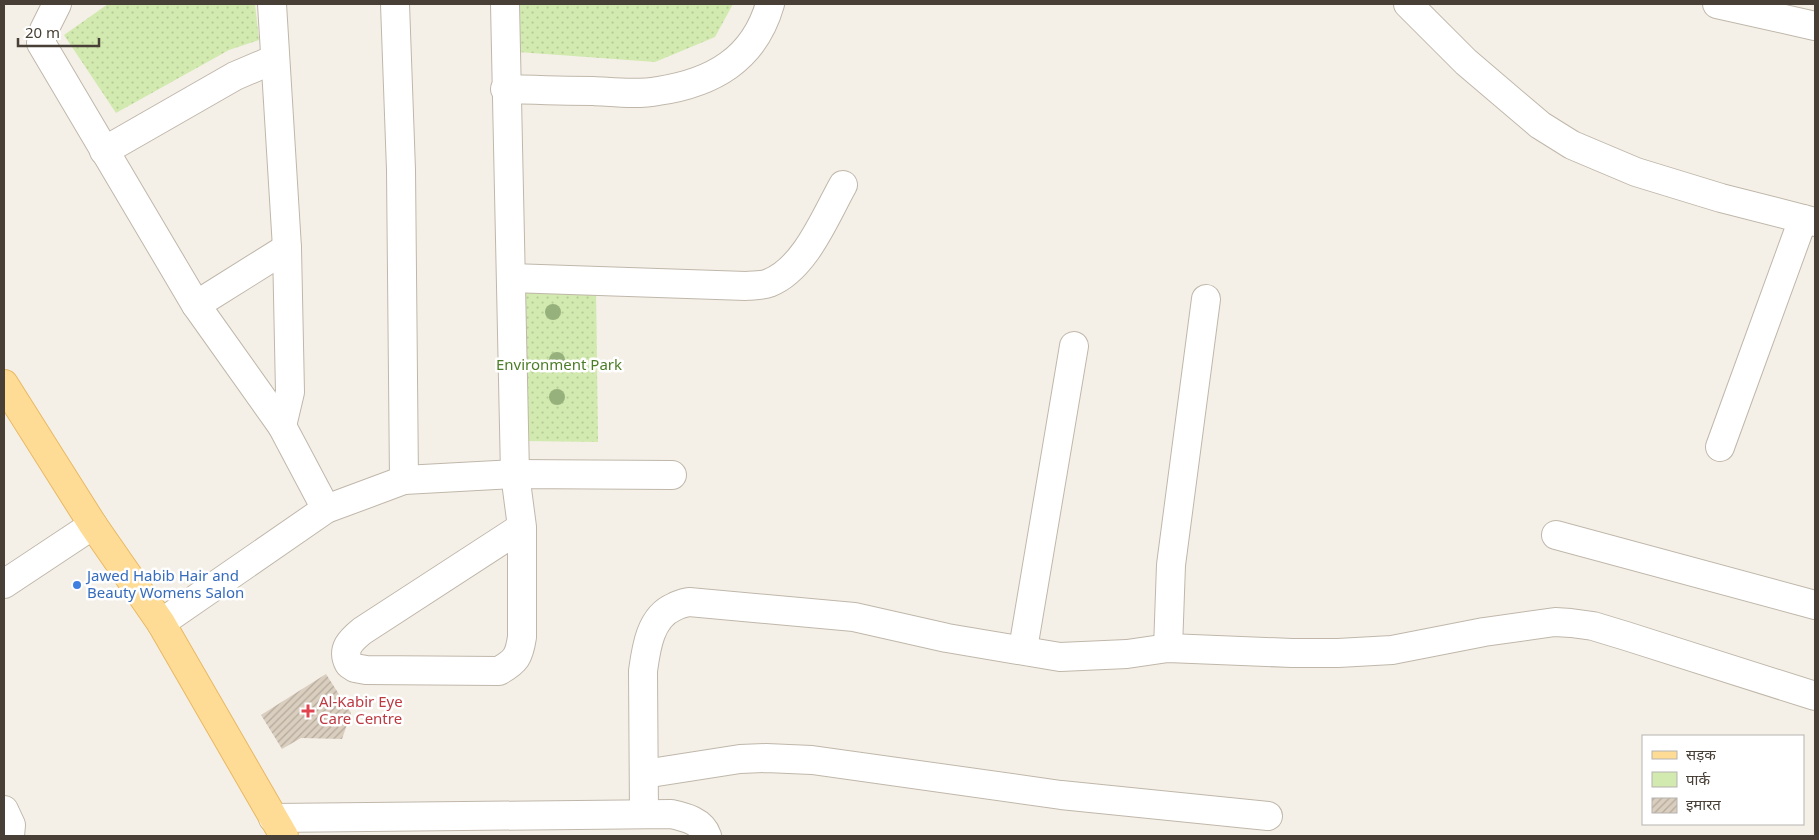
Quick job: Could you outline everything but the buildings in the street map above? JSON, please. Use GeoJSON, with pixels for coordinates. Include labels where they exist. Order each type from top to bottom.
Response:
{"type":"FeatureCollection","features":[{"type":"Feature","properties":{"kind":"main road"},"geometry":{"type":"LineString","coordinates":[[4,384],[93,525],[161,623],[278,827]]}},
{"type":"Feature","properties":{"kind":"street"},"geometry":{"type":"LineString","coordinates":[[57,4],[44,30],[41,43],[196,305],[282,426],[326,509]]}},
{"type":"Feature","properties":{"kind":"street"},"geometry":{"type":"LineString","coordinates":[[272,4],[287,248],[290,392],[282,426]]}},
{"type":"Feature","properties":{"kind":"street"},"geometry":{"type":"LineString","coordinates":[[395,4],[400,170],[404,480]]}},
{"type":"Feature","properties":{"kind":"street"},"geometry":{"type":"LineString","coordinates":[[505,4],[515,474],[522,527],[522,637],[520,653],[513,663],[499,671],[366,670],[355,668],[349,664],[346,657],[346,649],[357,635],[522,527]]}},
{"type":"Feature","properties":{"kind":"street"},"geometry":{"type":"LineString","coordinates":[[506,89],[656,92],[701,81],[718,74],[742,54],[757,33],[770,4]]}},
{"type":"Feature","properties":{"kind":"street"},"geometry":{"type":"LineString","coordinates":[[1408,4],[1466,62],[1540,125],[1572,145],[1646,174],[1721,198],[1809,220],[1720,447]]}},
{"type":"Feature","properties":{"kind":"street"},"geometry":{"type":"LineString","coordinates":[[1717,4],[1815,26]]}},
{"type":"Feature","properties":{"kind":"street"},"geometry":{"type":"LineString","coordinates":[[104,151],[235,76],[275,59]]}},
{"type":"Feature","properties":{"kind":"street"},"geometry":{"type":"LineString","coordinates":[[511,278],[746,286],[768,284],[784,275],[797,263],[808,248],[843,185]]}},
{"type":"Feature","properties":{"kind":"street"},"geometry":{"type":"LineString","coordinates":[[196,305],[287,248]]}},
{"type":"Feature","properties":{"kind":"street"},"geometry":{"type":"LineString","coordinates":[[1168,648],[1171,565],[1206,299]]}},
{"type":"Feature","properties":{"kind":"street"},"geometry":{"type":"LineString","coordinates":[[1023,649],[1074,346]]}},
{"type":"Feature","properties":{"kind":"street"},"geometry":{"type":"LineString","coordinates":[[161,623],[326,509],[404,480],[515,474],[672,475]]}},
{"type":"Feature","properties":{"kind":"street"},"geometry":{"type":"LineString","coordinates":[[4,584],[93,525]]}},
{"type":"Feature","properties":{"kind":"street"},"geometry":{"type":"LineString","coordinates":[[1556,535],[1815,604]]}},
{"type":"Feature","properties":{"kind":"street"},"geometry":{"type":"LineString","coordinates":[[644,814],[643,671],[646,650],[652,631],[662,615],[673,607],[689,602],[854,617],[947,638],[1060,656],[1087,657],[1168,648],[1292,653],[1392,650],[1484,632],[1555,622],[1571,623],[1593,626],[1815,696]]}},
{"type":"Feature","properties":{"kind":"street"},"geometry":{"type":"LineString","coordinates":[[644,774],[740,759],[812,760],[1060,795],[1268,816]]}},
{"type":"Feature","properties":{"kind":"street"},"geometry":{"type":"LineString","coordinates":[[4,810],[10,825],[10,836]]}},
{"type":"Feature","properties":{"kind":"street"},"geometry":{"type":"LineString","coordinates":[[278,827],[670,814],[695,822],[707,836]]}},
{"type":"Feature","properties":{"kind":"green space"},"geometry":{"type":"Polygon","coordinates":[[[108,4],[255,4],[259,40],[229,50],[116,113],[64,35],[108,4]]]}},
{"type":"Feature","properties":{"kind":"green space"},"geometry":{"type":"Polygon","coordinates":[[[517,4],[733,4],[715,37],[655,62],[518,52],[517,4]]]}},
{"type":"Feature","properties":{"kind":"green space","name":"Environment Park"},"geometry":{"type":"Polygon","coordinates":[[[518,284],[596,288],[598,442],[523,441],[518,284]]]}},
{"type":"Feature","properties":{"kind":"place","name":"Jawed Habib Hair and Beauty Womens Salon"},"geometry":{"type":"Point","coordinates":[77,585]}},
{"type":"Feature","properties":{"kind":"place","name":"Al-Kabir Eye Care Centre"},"geometry":{"type":"Point","coordinates":[308,711]}}]}
